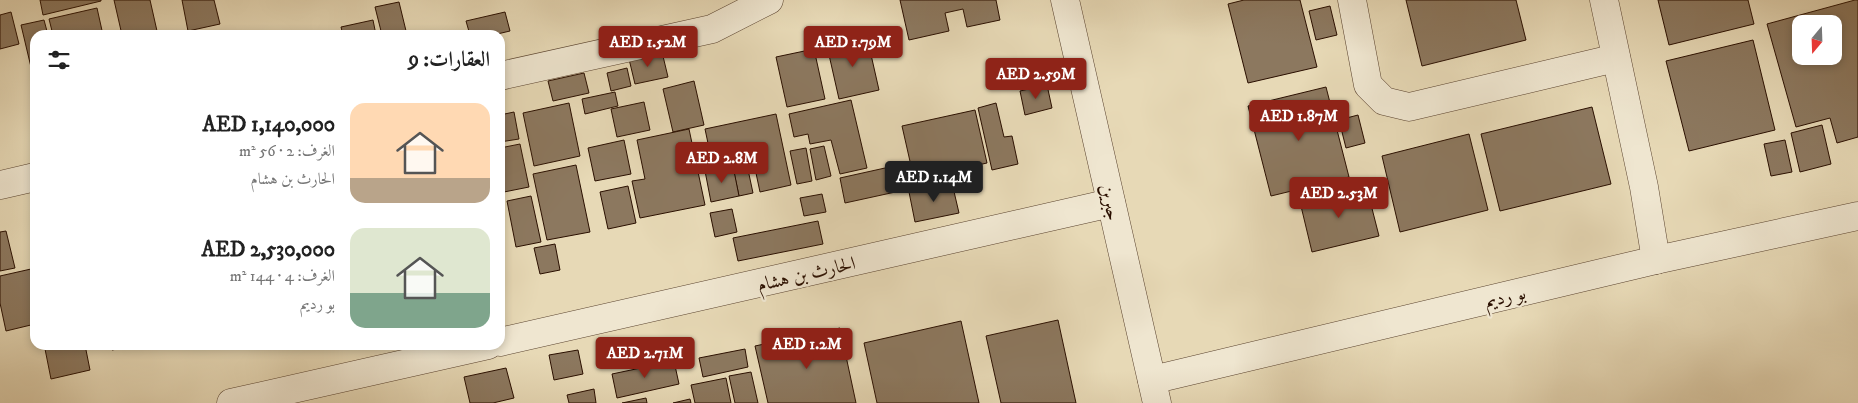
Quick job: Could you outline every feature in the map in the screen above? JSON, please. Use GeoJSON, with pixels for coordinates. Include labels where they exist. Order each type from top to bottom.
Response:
{"type":"FeatureCollection","features":[{"type":"Feature","properties":{"kind":"street"},"geometry":{"type":"LineString","coordinates":[[505,75],[712,29],[769,0]]}},
{"type":"Feature","properties":{"kind":"street","name":"جبرين"},"geometry":{"type":"LineString","coordinates":[[1066,0],[1154,392]]}},
{"type":"Feature","properties":{"kind":"street"},"geometry":{"type":"LineString","coordinates":[[1352,0],[1368,85],[1384,101],[1409,107],[1616,58]]}},
{"type":"Feature","properties":{"kind":"street"},"geometry":{"type":"LineString","coordinates":[[1604,0],[1644,187],[1656,260]]}},
{"type":"Feature","properties":{"kind":"street"},"geometry":{"type":"LineString","coordinates":[[0,185],[30,178]]}},
{"type":"Feature","properties":{"kind":"street","name":"الحارث بن هشام"},"geometry":{"type":"LineString","coordinates":[[505,341],[1111,203]]}},
{"type":"Feature","properties":{"kind":"street","name":"بو رديم"},"geometry":{"type":"LineString","coordinates":[[1154,392],[1656,260],[1858,216]]}},
{"type":"Feature","properties":{"kind":"street"},"geometry":{"type":"LineString","coordinates":[[243,402],[467,350]]}},
{"type":"Feature","properties":{"kind":"building"},"geometry":{"type":"Polygon","coordinates":[[[40,0],[101,0],[101,1],[43,15],[40,0]]]}},
{"type":"Feature","properties":{"kind":"building"},"geometry":{"type":"Polygon","coordinates":[[[114,0],[150,0],[157,30],[121,30],[114,0]]]}},
{"type":"Feature","properties":{"kind":"building"},"geometry":{"type":"Polygon","coordinates":[[[182,0],[214,0],[220,24],[188,30],[182,0]]]}},
{"type":"Feature","properties":{"kind":"building"},"geometry":{"type":"Polygon","coordinates":[[[900,0],[996,0],[1000,20],[967,27],[963,9],[945,13],[949,31],[909,40],[900,0]]]}},
{"type":"Feature","properties":{"kind":"building"},"geometry":{"type":"Polygon","coordinates":[[[1244,0],[1300,0],[1317,67],[1248,83],[1228,4],[1244,0]]]}},
{"type":"Feature","properties":{"kind":"building"},"geometry":{"type":"Polygon","coordinates":[[[1406,0],[1516,0],[1526,40],[1422,66],[1406,0]]]}},
{"type":"Feature","properties":{"kind":"building"},"geometry":{"type":"Polygon","coordinates":[[[1658,0],[1748,0],[1754,24],[1669,45],[1658,0]]]}},
{"type":"Feature","properties":{"kind":"building"},"geometry":{"type":"Polygon","coordinates":[[[1858,0],[1858,137],[1837,143],[1830,118],[1796,127],[1767,24],[1792,17],[1792,65],[1842,65],[1842,15],[1800,15],[1858,0]]]}},
{"type":"Feature","properties":{"kind":"building"},"geometry":{"type":"Polygon","coordinates":[[[399,2],[406,30],[381,30],[375,7],[399,2]]]}},
{"type":"Feature","properties":{"kind":"building"},"geometry":{"type":"Polygon","coordinates":[[[1330,6],[1337,35],[1316,40],[1309,11],[1330,6]]]}},
{"type":"Feature","properties":{"kind":"building"},"geometry":{"type":"Polygon","coordinates":[[[97,8],[102,30],[52,30],[49,19],[97,8]]]}},
{"type":"Feature","properties":{"kind":"building"},"geometry":{"type":"Polygon","coordinates":[[[11,12],[19,44],[0,49],[0,15],[11,12]]]}},
{"type":"Feature","properties":{"kind":"building"},"geometry":{"type":"Polygon","coordinates":[[[505,12],[510,31],[469,30],[466,21],[505,12]]]}},
{"type":"Feature","properties":{"kind":"building"},"geometry":{"type":"Polygon","coordinates":[[[44,20],[47,30],[30,30],[30,63],[21,25],[44,20]]]}},
{"type":"Feature","properties":{"kind":"building"},"geometry":{"type":"Polygon","coordinates":[[[373,20],[375,30],[342,30],[341,27],[373,20]]]}},
{"type":"Feature","properties":{"kind":"building"},"geometry":{"type":"Polygon","coordinates":[[[867,37],[879,90],[839,99],[827,46],[867,37]]]}},
{"type":"Feature","properties":{"kind":"building"},"geometry":{"type":"Polygon","coordinates":[[[1753,40],[1775,130],[1689,151],[1666,61],[1753,40]]]}},
{"type":"Feature","properties":{"kind":"building"},"geometry":{"type":"Polygon","coordinates":[[[814,49],[825,99],[787,107],[776,57],[814,49]]]}},
{"type":"Feature","properties":{"kind":"building"},"geometry":{"type":"Polygon","coordinates":[[[662,52],[668,77],[635,84],[629,59],[662,52]]]}},
{"type":"Feature","properties":{"kind":"building"},"geometry":{"type":"Polygon","coordinates":[[[627,68],[631,86],[611,91],[607,73],[627,68]]]}},
{"type":"Feature","properties":{"kind":"building"},"geometry":{"type":"Polygon","coordinates":[[[584,73],[589,93],[553,101],[548,81],[584,73]]]}},
{"type":"Feature","properties":{"kind":"building"},"geometry":{"type":"Polygon","coordinates":[[[694,81],[704,125],[673,132],[663,89],[694,81]]]}},
{"type":"Feature","properties":{"kind":"building"},"geometry":{"type":"Polygon","coordinates":[[[1047,85],[1052,108],[1025,115],[1020,91],[1047,85]]]}},
{"type":"Feature","properties":{"kind":"building"},"geometry":{"type":"Polygon","coordinates":[[[1326,87],[1349,177],[1271,196],[1248,106],[1326,87]]]}},
{"type":"Feature","properties":{"kind":"building"},"geometry":{"type":"Polygon","coordinates":[[[615,92],[618,106],[585,114],[582,99],[615,92]]]}},
{"type":"Feature","properties":{"kind":"building"},"geometry":{"type":"Polygon","coordinates":[[[851,100],[867,168],[840,174],[831,140],[810,144],[808,134],[794,137],[789,114],[851,100]]]}},
{"type":"Feature","properties":{"kind":"building"},"geometry":{"type":"Polygon","coordinates":[[[644,102],[650,130],[617,137],[611,109],[644,102]]]}},
{"type":"Feature","properties":{"kind":"building"},"geometry":{"type":"Polygon","coordinates":[[[569,103],[580,156],[534,166],[523,113],[569,103]]]}},
{"type":"Feature","properties":{"kind":"building"},"geometry":{"type":"Polygon","coordinates":[[[996,103],[1004,137],[1012,136],[1018,164],[992,170],[978,108],[996,103]]]}},
{"type":"Feature","properties":{"kind":"building"},"geometry":{"type":"Polygon","coordinates":[[[1592,107],[1611,184],[1500,211],[1481,134],[1592,107]]]}},
{"type":"Feature","properties":{"kind":"building"},"geometry":{"type":"Polygon","coordinates":[[[975,110],[987,163],[914,179],[902,126],[975,110]]]}},
{"type":"Feature","properties":{"kind":"building"},"geometry":{"type":"Polygon","coordinates":[[[514,112],[519,139],[505,141],[505,114],[514,112]]]}},
{"type":"Feature","properties":{"kind":"building"},"geometry":{"type":"Polygon","coordinates":[[[776,114],[791,185],[760,192],[753,159],[713,167],[705,129],[776,114]]]}},
{"type":"Feature","properties":{"kind":"building"},"geometry":{"type":"Polygon","coordinates":[[[1358,115],[1365,143],[1346,148],[1339,120],[1358,115]]]}},
{"type":"Feature","properties":{"kind":"building"},"geometry":{"type":"Polygon","coordinates":[[[1822,125],[1831,164],[1800,172],[1791,133],[1822,125]]]}},
{"type":"Feature","properties":{"kind":"building"},"geometry":{"type":"Polygon","coordinates":[[[689,129],[705,205],[640,218],[632,181],[645,179],[637,140],[689,129]]]}},
{"type":"Feature","properties":{"kind":"building"},"geometry":{"type":"Polygon","coordinates":[[[1469,134],[1488,210],[1400,232],[1382,156],[1469,134]]]}},
{"type":"Feature","properties":{"kind":"building"},"geometry":{"type":"Polygon","coordinates":[[[624,140],[631,174],[595,181],[588,148],[624,140]]]}},
{"type":"Feature","properties":{"kind":"building"},"geometry":{"type":"Polygon","coordinates":[[[1785,140],[1792,172],[1771,176],[1764,144],[1785,140]]]}},
{"type":"Feature","properties":{"kind":"building"},"geometry":{"type":"Polygon","coordinates":[[[520,144],[529,187],[505,192],[505,147],[520,144]]]}},
{"type":"Feature","properties":{"kind":"building"},"geometry":{"type":"Polygon","coordinates":[[[824,146],[831,176],[816,180],[810,149],[824,146]]]}},
{"type":"Feature","properties":{"kind":"building"},"geometry":{"type":"Polygon","coordinates":[[[806,148],[812,181],[797,184],[790,151],[806,148]]]}},
{"type":"Feature","properties":{"kind":"building"},"geometry":{"type":"Polygon","coordinates":[[[576,165],[590,232],[547,240],[533,174],[576,165]]]}},
{"type":"Feature","properties":{"kind":"building"},"geometry":{"type":"Polygon","coordinates":[[[747,165],[753,193],[739,196],[733,168],[747,165]]]}},
{"type":"Feature","properties":{"kind":"building"},"geometry":{"type":"Polygon","coordinates":[[[733,166],[739,196],[711,202],[705,171],[733,166]]]}},
{"type":"Feature","properties":{"kind":"building"},"geometry":{"type":"Polygon","coordinates":[[[894,166],[900,191],[845,203],[840,178],[894,166]]]}},
{"type":"Feature","properties":{"kind":"building"},"geometry":{"type":"Polygon","coordinates":[[[952,183],[959,213],[915,222],[909,192],[952,183]]]}},
{"type":"Feature","properties":{"kind":"building"},"geometry":{"type":"Polygon","coordinates":[[[1366,185],[1379,236],[1312,252],[1300,202],[1366,185]]]}},
{"type":"Feature","properties":{"kind":"building"},"geometry":{"type":"Polygon","coordinates":[[[628,186],[636,223],[608,229],[600,192],[628,186]]]}},
{"type":"Feature","properties":{"kind":"building"},"geometry":{"type":"Polygon","coordinates":[[[822,194],[826,212],[804,216],[800,198],[822,194]]]}},
{"type":"Feature","properties":{"kind":"building"},"geometry":{"type":"Polygon","coordinates":[[[531,196],[541,242],[516,247],[507,201],[531,196]]]}},
{"type":"Feature","properties":{"kind":"building"},"geometry":{"type":"Polygon","coordinates":[[[732,209],[737,232],[715,237],[710,213],[732,209]]]}},
{"type":"Feature","properties":{"kind":"building"},"geometry":{"type":"Polygon","coordinates":[[[818,221],[823,244],[738,261],[733,238],[818,221]]]}},
{"type":"Feature","properties":{"kind":"building"},"geometry":{"type":"Polygon","coordinates":[[[6,231],[15,268],[0,271],[0,232],[6,231]]]}},
{"type":"Feature","properties":{"kind":"building"},"geometry":{"type":"Polygon","coordinates":[[[555,244],[560,270],[540,274],[534,248],[555,244]]]}},
{"type":"Feature","properties":{"kind":"building"},"geometry":{"type":"Polygon","coordinates":[[[30,269],[30,325],[6,331],[0,303],[0,276],[30,269]]]}},
{"type":"Feature","properties":{"kind":"building"},"geometry":{"type":"Polygon","coordinates":[[[1058,320],[1076,403],[1001,403],[986,336],[1058,320]]]}},
{"type":"Feature","properties":{"kind":"building"},"geometry":{"type":"Polygon","coordinates":[[[961,321],[979,403],[877,403],[864,343],[961,321]]]}},
{"type":"Feature","properties":{"kind":"building"},"geometry":{"type":"Polygon","coordinates":[[[840,328],[856,403],[768,403],[755,346],[840,328]]]}},
{"type":"Feature","properties":{"kind":"building"},"geometry":{"type":"Polygon","coordinates":[[[745,349],[748,367],[703,377],[699,358],[745,349]]]}},
{"type":"Feature","properties":{"kind":"building"},"geometry":{"type":"Polygon","coordinates":[[[45,350],[86,350],[90,370],[51,379],[45,350]]]}},
{"type":"Feature","properties":{"kind":"building"},"geometry":{"type":"Polygon","coordinates":[[[578,350],[583,374],[554,380],[549,355],[578,350]]]}},
{"type":"Feature","properties":{"kind":"building"},"geometry":{"type":"Polygon","coordinates":[[[674,361],[679,384],[617,398],[612,374],[674,361]]]}},
{"type":"Feature","properties":{"kind":"building"},"geometry":{"type":"Polygon","coordinates":[[[506,368],[514,398],[493,403],[470,403],[464,377],[506,368]]]}},
{"type":"Feature","properties":{"kind":"building"},"geometry":{"type":"Polygon","coordinates":[[[751,372],[758,403],[735,403],[729,376],[751,372]]]}},
{"type":"Feature","properties":{"kind":"building"},"geometry":{"type":"Polygon","coordinates":[[[726,378],[731,403],[695,403],[691,385],[726,378]]]}},
{"type":"Feature","properties":{"kind":"building"},"geometry":{"type":"Polygon","coordinates":[[[594,389],[596,403],[569,403],[567,395],[594,389]]]}},
{"type":"Feature","properties":{"kind":"building"},"geometry":{"type":"Polygon","coordinates":[[[646,398],[647,403],[622,403],[646,398]]]}},
{"type":"Feature","properties":{"kind":"building"},"geometry":{"type":"Polygon","coordinates":[[[690,399],[691,403],[673,403],[690,399]]]}}]}
